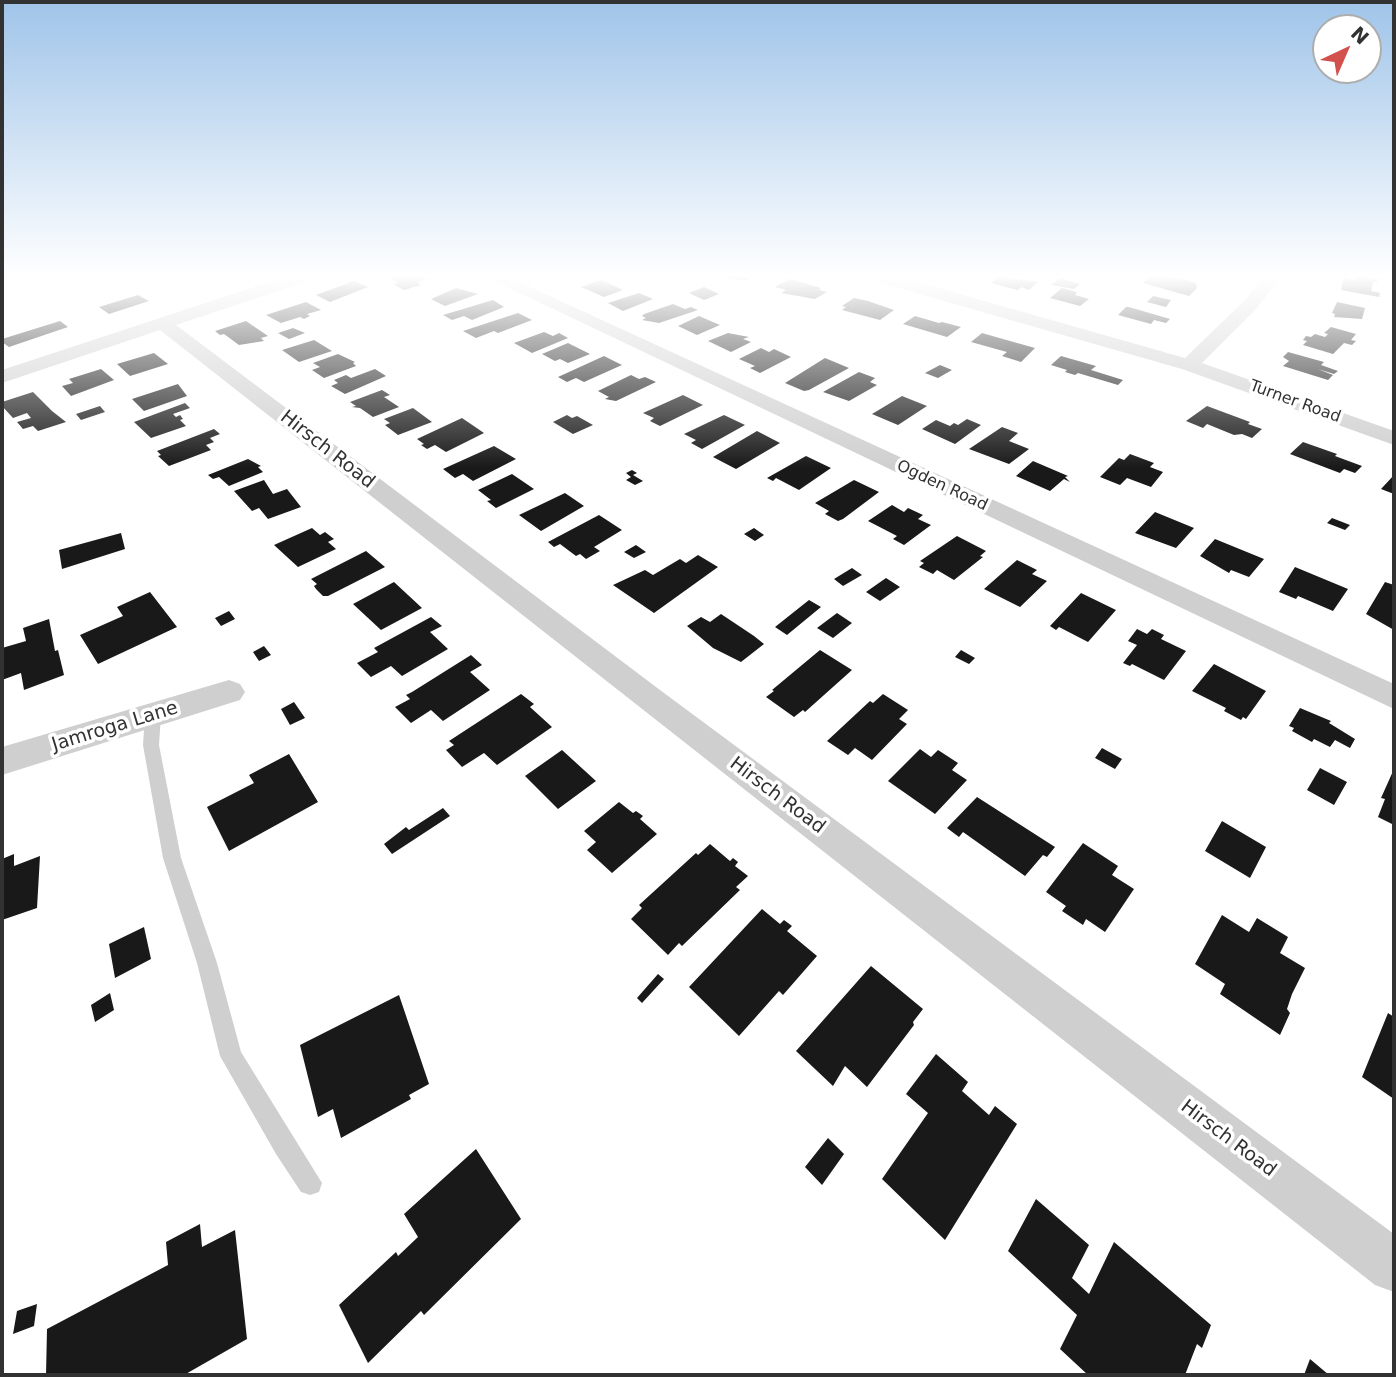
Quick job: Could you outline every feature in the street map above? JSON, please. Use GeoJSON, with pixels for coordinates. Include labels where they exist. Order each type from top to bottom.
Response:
{"type":"FeatureCollection","features":[{"type":"Feature","properties":{"kind":"street"},"geometry":{"type":"LineString","coordinates":[[2,377],[114,339]]}},
{"type":"Feature","properties":{"kind":"street","name":"Hirsch Road"},"geometry":{"type":"LineString","coordinates":[[183,339],[660,707],[1394,1266]]}},
{"type":"Feature","properties":{"kind":"street","name":"Ogden Road"},"geometry":{"type":"LineString","coordinates":[[628,339],[1394,697]]}},
{"type":"Feature","properties":{"kind":"street","name":"Turner Road"},"geometry":{"type":"LineString","coordinates":[[1099,339],[1189,365],[1394,438]]}},
{"type":"Feature","properties":{"kind":"street"},"geometry":{"type":"LineString","coordinates":[[1189,365],[1215,339]]}},
{"type":"Feature","properties":{"kind":"street","name":"Jamroga Lane"},"geometry":{"type":"LineString","coordinates":[[2,761],[229,692]]}},
{"type":"Feature","properties":{"kind":"lane"},"geometry":{"type":"LineString","coordinates":[[153,715],[151,744],[172,858],[207,963],[231,1056],[284,1146],[310,1183]]}},
{"type":"Feature","properties":{"kind":"building"},"geometry":{"type":"Polygon","coordinates":[[[2,339],[32,339],[9,347],[2,339]]]}},
{"type":"Feature","properties":{"kind":"building"},"geometry":{"type":"Polygon","coordinates":[[[231,339],[264,341],[239,345],[231,339]]]}},
{"type":"Feature","properties":{"kind":"building"},"geometry":{"type":"Polygon","coordinates":[[[524,339],[565,339],[532,353],[514,343],[524,339]]]}},
{"type":"Feature","properties":{"kind":"building"},"geometry":{"type":"Polygon","coordinates":[[[744,339],[751,342],[731,352],[708,341],[744,339]]]}},
{"type":"Feature","properties":{"kind":"building"},"geometry":{"type":"Polygon","coordinates":[[[974,339],[1004,339],[1035,348],[1021,362],[1002,356],[1007,352],[971,342],[974,339]]]}},
{"type":"Feature","properties":{"kind":"building"},"geometry":{"type":"Polygon","coordinates":[[[314,340],[332,351],[299,362],[282,350],[314,340]]]}},
{"type":"Feature","properties":{"kind":"building"},"geometry":{"type":"Polygon","coordinates":[[[1303,340],[1356,341],[1352,345],[1344,343],[1333,354],[1303,345],[1307,341],[1303,340]]]}},
{"type":"Feature","properties":{"kind":"building"},"geometry":{"type":"Polygon","coordinates":[[[568,343],[590,354],[568,363],[560,359],[555,361],[542,354],[568,343]]]}},
{"type":"Feature","properties":{"kind":"building"},"geometry":{"type":"Polygon","coordinates":[[[761,348],[769,352],[774,349],[791,357],[760,373],[750,368],[755,366],[739,359],[761,348]]]}},
{"type":"Feature","properties":{"kind":"building"},"geometry":{"type":"Polygon","coordinates":[[[1288,352],[1324,362],[1321,365],[1338,371],[1334,374],[1318,369],[1333,375],[1328,380],[1283,366],[1289,361],[1283,357],[1288,352]]]}},
{"type":"Feature","properties":{"kind":"building"},"geometry":{"type":"Polygon","coordinates":[[[154,353],[168,364],[130,376],[117,364],[154,353]]]}},
{"type":"Feature","properties":{"kind":"building"},"geometry":{"type":"Polygon","coordinates":[[[338,354],[355,362],[353,363],[356,366],[324,378],[312,370],[320,367],[313,363],[338,354]]]}},
{"type":"Feature","properties":{"kind":"building"},"geometry":{"type":"Polygon","coordinates":[[[604,356],[622,365],[584,382],[576,378],[567,382],[558,377],[604,356]]]}},
{"type":"Feature","properties":{"kind":"building"},"geometry":{"type":"Polygon","coordinates":[[[1061,356],[1096,366],[1091,370],[1123,380],[1118,385],[1078,373],[1075,375],[1065,372],[1067,370],[1051,365],[1061,356]]]}},
{"type":"Feature","properties":{"kind":"building"},"geometry":{"type":"Polygon","coordinates":[[[825,358],[849,368],[809,390],[804,391],[785,383],[825,358]]]}},
{"type":"Feature","properties":{"kind":"building"},"geometry":{"type":"Polygon","coordinates":[[[940,365],[952,370],[938,378],[925,373],[940,365]]]}},
{"type":"Feature","properties":{"kind":"building"},"geometry":{"type":"Polygon","coordinates":[[[101,369],[114,380],[71,396],[62,386],[73,383],[69,379],[101,369]]]}},
{"type":"Feature","properties":{"kind":"building"},"geometry":{"type":"Polygon","coordinates":[[[375,369],[386,376],[345,394],[331,386],[338,383],[334,380],[346,375],[351,378],[375,369]]]}},
{"type":"Feature","properties":{"kind":"building"},"geometry":{"type":"Polygon","coordinates":[[[859,372],[875,378],[870,382],[877,385],[849,401],[823,392],[859,372]]]}},
{"type":"Feature","properties":{"kind":"building"},"geometry":{"type":"Polygon","coordinates":[[[631,375],[656,382],[616,401],[605,399],[609,397],[598,391],[631,375]]]}},
{"type":"Feature","properties":{"kind":"building"},"geometry":{"type":"Polygon","coordinates":[[[178,384],[187,396],[144,411],[132,399],[178,384]]]}},
{"type":"Feature","properties":{"kind":"building"},"geometry":{"type":"Polygon","coordinates":[[[382,390],[390,395],[384,397],[399,407],[373,417],[360,408],[352,407],[356,406],[350,402],[382,390]]]}},
{"type":"Feature","properties":{"kind":"building"},"geometry":{"type":"Polygon","coordinates":[[[33,392],[66,422],[38,431],[33,426],[23,429],[17,422],[31,418],[27,413],[13,418],[2,406],[2,402],[33,392]]]}},
{"type":"Feature","properties":{"kind":"building"},"geometry":{"type":"Polygon","coordinates":[[[683,395],[703,405],[660,426],[650,421],[654,418],[643,413],[683,395]]]}},
{"type":"Feature","properties":{"kind":"building"},"geometry":{"type":"Polygon","coordinates":[[[902,396],[927,406],[898,425],[872,414],[902,396]]]}},
{"type":"Feature","properties":{"kind":"building"},"geometry":{"type":"Polygon","coordinates":[[[185,403],[190,408],[173,414],[176,417],[180,415],[183,419],[180,420],[186,426],[151,438],[134,422],[185,403]]]}},
{"type":"Feature","properties":{"kind":"building"},"geometry":{"type":"Polygon","coordinates":[[[100,406],[105,412],[81,420],[76,414],[100,406]]]}},
{"type":"Feature","properties":{"kind":"building"},"geometry":{"type":"Polygon","coordinates":[[[1207,406],[1262,429],[1252,438],[1242,434],[1234,435],[1207,424],[1203,428],[1186,421],[1207,406]]]}},
{"type":"Feature","properties":{"kind":"building"},"geometry":{"type":"Polygon","coordinates":[[[413,408],[432,422],[398,435],[385,425],[390,423],[384,419],[413,408]]]}},
{"type":"Feature","properties":{"kind":"building"},"geometry":{"type":"Polygon","coordinates":[[[567,415],[572,418],[577,416],[593,425],[573,434],[553,422],[567,415]]]}},
{"type":"Feature","properties":{"kind":"building"},"geometry":{"type":"Polygon","coordinates":[[[724,415],[745,425],[702,449],[691,443],[696,440],[684,434],[724,415]]]}},
{"type":"Feature","properties":{"kind":"building"},"geometry":{"type":"Polygon","coordinates":[[[462,418],[484,433],[446,452],[435,445],[427,449],[417,439],[462,418]]]}},
{"type":"Feature","properties":{"kind":"building"},"geometry":{"type":"Polygon","coordinates":[[[967,419],[981,425],[955,444],[922,429],[936,420],[950,426],[954,423],[958,425],[967,419]]]}},
{"type":"Feature","properties":{"kind":"building"},"geometry":{"type":"Polygon","coordinates":[[[1002,427],[1018,433],[1009,441],[1029,449],[1009,464],[969,449],[1002,427]]]}},
{"type":"Feature","properties":{"kind":"building"},"geometry":{"type":"Polygon","coordinates":[[[214,429],[220,434],[210,438],[214,442],[206,445],[211,450],[169,466],[158,456],[161,455],[157,451],[214,429]]]}},
{"type":"Feature","properties":{"kind":"building"},"geometry":{"type":"Polygon","coordinates":[[[757,431],[780,443],[736,469],[713,457],[757,431]]]}},
{"type":"Feature","properties":{"kind":"building"},"geometry":{"type":"Polygon","coordinates":[[[1303,442],[1362,466],[1355,473],[1344,469],[1340,473],[1290,454],[1303,442]]]}},
{"type":"Feature","properties":{"kind":"building"},"geometry":{"type":"Polygon","coordinates":[[[494,446],[516,459],[473,481],[463,474],[455,478],[443,469],[494,446]]]}},
{"type":"Feature","properties":{"kind":"building"},"geometry":{"type":"Polygon","coordinates":[[[1130,454],[1154,463],[1150,467],[1163,472],[1151,487],[1127,478],[1120,485],[1100,477],[1119,458],[1124,460],[1130,454]]]}},
{"type":"Feature","properties":{"kind":"building"},"geometry":{"type":"Polygon","coordinates":[[[806,456],[831,468],[799,490],[776,478],[773,481],[767,478],[806,456]]]}},
{"type":"Feature","properties":{"kind":"building"},"geometry":{"type":"Polygon","coordinates":[[[248,459],[261,466],[258,467],[263,472],[229,486],[219,477],[213,479],[208,475],[248,459]]]}},
{"type":"Feature","properties":{"kind":"building"},"geometry":{"type":"Polygon","coordinates":[[[1033,461],[1068,476],[1065,477],[1070,482],[1064,479],[1050,491],[1016,476],[1033,461]]]}},
{"type":"Feature","properties":{"kind":"building"},"geometry":{"type":"Polygon","coordinates":[[[632,470],[637,473],[633,475],[643,481],[635,485],[626,480],[631,477],[626,473],[632,470]]]}},
{"type":"Feature","properties":{"kind":"building"},"geometry":{"type":"Polygon","coordinates":[[[512,474],[534,489],[496,508],[487,501],[491,500],[478,490],[512,474]]]}},
{"type":"Feature","properties":{"kind":"building"},"geometry":{"type":"Polygon","coordinates":[[[1394,475],[1394,494],[1381,489],[1394,475]]]}},
{"type":"Feature","properties":{"kind":"building"},"geometry":{"type":"Polygon","coordinates":[[[264,480],[273,494],[287,489],[301,507],[268,519],[259,508],[252,511],[234,491],[264,480]]]}},
{"type":"Feature","properties":{"kind":"building"},"geometry":{"type":"Polygon","coordinates":[[[854,480],[879,492],[843,519],[838,521],[825,514],[829,511],[815,503],[854,480]]]}},
{"type":"Feature","properties":{"kind":"building"},"geometry":{"type":"Polygon","coordinates":[[[565,493],[584,506],[541,531],[519,515],[565,493]]]}},
{"type":"Feature","properties":{"kind":"building"},"geometry":{"type":"Polygon","coordinates":[[[892,505],[904,512],[908,508],[923,515],[918,519],[931,525],[904,545],[893,539],[897,536],[868,521],[892,505]]]}},
{"type":"Feature","properties":{"kind":"building"},"geometry":{"type":"Polygon","coordinates":[[[1155,512],[1194,528],[1176,548],[1135,533],[1155,512]]]}},
{"type":"Feature","properties":{"kind":"building"},"geometry":{"type":"Polygon","coordinates":[[[599,515],[622,530],[594,547],[600,551],[586,559],[580,554],[576,556],[560,544],[554,547],[548,542],[599,515]]]}},
{"type":"Feature","properties":{"kind":"building"},"geometry":{"type":"Polygon","coordinates":[[[1332,518],[1350,525],[1345,530],[1327,523],[1332,518]]]}},
{"type":"Feature","properties":{"kind":"building"},"geometry":{"type":"Polygon","coordinates":[[[312,528],[320,535],[325,532],[334,539],[328,542],[336,549],[298,567],[274,545],[312,528]]]}},
{"type":"Feature","properties":{"kind":"building"},"geometry":{"type":"Polygon","coordinates":[[[754,528],[764,535],[755,541],[744,534],[754,528]]]}},
{"type":"Feature","properties":{"kind":"building"},"geometry":{"type":"Polygon","coordinates":[[[121,533],[125,549],[62,569],[59,550],[121,533]]]}},
{"type":"Feature","properties":{"kind":"building"},"geometry":{"type":"Polygon","coordinates":[[[957,536],[986,551],[980,556],[983,557],[954,580],[937,570],[933,574],[919,567],[924,563],[920,561],[957,536]]]}},
{"type":"Feature","properties":{"kind":"building"},"geometry":{"type":"Polygon","coordinates":[[[1215,539],[1264,559],[1249,577],[1231,570],[1229,573],[1200,556],[1215,539]]]}},
{"type":"Feature","properties":{"kind":"building"},"geometry":{"type":"Polygon","coordinates":[[[636,545],[646,552],[634,558],[624,552],[636,545]]]}},
{"type":"Feature","properties":{"kind":"building"},"geometry":{"type":"Polygon","coordinates":[[[366,551],[385,567],[328,596],[323,596],[316,589],[314,586],[317,584],[311,579],[366,551]]]}},
{"type":"Feature","properties":{"kind":"building"},"geometry":{"type":"Polygon","coordinates":[[[698,555],[718,567],[654,613],[613,585],[645,570],[653,575],[680,559],[686,563],[698,555]]]}},
{"type":"Feature","properties":{"kind":"building"},"geometry":{"type":"Polygon","coordinates":[[[1017,560],[1037,570],[1032,574],[1047,581],[1020,607],[984,589],[1017,560]]]}},
{"type":"Feature","properties":{"kind":"building"},"geometry":{"type":"Polygon","coordinates":[[[1295,567],[1348,589],[1333,611],[1298,596],[1296,599],[1279,592],[1295,567]]]}},
{"type":"Feature","properties":{"kind":"building"},"geometry":{"type":"Polygon","coordinates":[[[852,568],[862,575],[843,586],[834,579],[852,568]]]}},
{"type":"Feature","properties":{"kind":"building"},"geometry":{"type":"Polygon","coordinates":[[[886,578],[900,587],[880,601],[866,592],[886,578]]]}},
{"type":"Feature","properties":{"kind":"building"},"geometry":{"type":"Polygon","coordinates":[[[394,582],[422,608],[381,630],[353,604],[394,582]]]}},
{"type":"Feature","properties":{"kind":"building"},"geometry":{"type":"Polygon","coordinates":[[[1385,582],[1394,585],[1394,630],[1366,614],[1385,582]]]}},
{"type":"Feature","properties":{"kind":"building"},"geometry":{"type":"Polygon","coordinates":[[[150,592],[177,627],[98,664],[80,635],[123,616],[117,607],[150,592]]]}},
{"type":"Feature","properties":{"kind":"building"},"geometry":{"type":"Polygon","coordinates":[[[1081,593],[1116,610],[1088,642],[1059,627],[1056,630],[1050,626],[1081,593]]]}},
{"type":"Feature","properties":{"kind":"building"},"geometry":{"type":"Polygon","coordinates":[[[809,600],[821,607],[787,635],[775,627],[809,600]]]}},
{"type":"Feature","properties":{"kind":"building"},"geometry":{"type":"Polygon","coordinates":[[[229,611],[235,619],[221,626],[215,618],[229,611]]]}},
{"type":"Feature","properties":{"kind":"building"},"geometry":{"type":"Polygon","coordinates":[[[837,613],[852,623],[833,638],[817,628],[837,613]]]}},
{"type":"Feature","properties":{"kind":"building"},"geometry":{"type":"Polygon","coordinates":[[[721,614],[764,644],[741,662],[713,648],[687,626],[701,617],[710,622],[721,614]]]}},
{"type":"Feature","properties":{"kind":"building"},"geometry":{"type":"Polygon","coordinates":[[[431,617],[442,626],[430,632],[448,649],[402,676],[391,666],[371,677],[357,663],[378,652],[374,648],[431,617]]]}},
{"type":"Feature","properties":{"kind":"building"},"geometry":{"type":"Polygon","coordinates":[[[49,619],[55,651],[58,650],[64,675],[24,690],[21,673],[2,680],[2,648],[26,641],[23,628],[49,619]]]}},
{"type":"Feature","properties":{"kind":"building"},"geometry":{"type":"Polygon","coordinates":[[[1137,629],[1147,634],[1152,629],[1164,635],[1161,639],[1186,651],[1164,680],[1132,664],[1130,666],[1123,663],[1137,645],[1128,641],[1137,629]]]}},
{"type":"Feature","properties":{"kind":"building"},"geometry":{"type":"Polygon","coordinates":[[[264,646],[271,655],[259,661],[253,652],[264,646]]]}},
{"type":"Feature","properties":{"kind":"building"},"geometry":{"type":"Polygon","coordinates":[[[820,650],[852,670],[805,712],[803,710],[794,717],[766,697],[820,650]]]}},
{"type":"Feature","properties":{"kind":"building"},"geometry":{"type":"Polygon","coordinates":[[[961,650],[975,658],[969,664],[955,657],[961,650]]]}},
{"type":"Feature","properties":{"kind":"building"},"geometry":{"type":"Polygon","coordinates":[[[471,655],[482,665],[470,672],[490,690],[443,721],[431,710],[411,723],[395,707],[410,699],[406,695],[471,655]]]}},
{"type":"Feature","properties":{"kind":"building"},"geometry":{"type":"Polygon","coordinates":[[[1214,664],[1266,691],[1246,719],[1243,717],[1241,720],[1224,711],[1226,708],[1192,691],[1214,664]]]}},
{"type":"Feature","properties":{"kind":"building"},"geometry":{"type":"Polygon","coordinates":[[[521,694],[534,704],[530,707],[552,727],[497,765],[484,753],[462,767],[446,750],[454,745],[449,741],[521,694]]]}},
{"type":"Feature","properties":{"kind":"building"},"geometry":{"type":"Polygon","coordinates":[[[883,694],[908,710],[899,719],[907,724],[872,760],[855,748],[848,755],[827,741],[870,701],[873,703],[883,694]]]}},
{"type":"Feature","properties":{"kind":"building"},"geometry":{"type":"Polygon","coordinates":[[[294,702],[305,718],[290,725],[281,709],[294,702]]]}},
{"type":"Feature","properties":{"kind":"building"},"geometry":{"type":"Polygon","coordinates":[[[1300,708],[1331,721],[1329,723],[1355,739],[1350,748],[1335,740],[1330,747],[1314,739],[1312,742],[1292,731],[1294,728],[1289,726],[1300,708]]]}},
{"type":"Feature","properties":{"kind":"building"},"geometry":{"type":"Polygon","coordinates":[[[1102,748],[1122,759],[1115,769],[1095,758],[1102,748]]]}},
{"type":"Feature","properties":{"kind":"building"},"geometry":{"type":"Polygon","coordinates":[[[920,749],[931,757],[938,750],[958,763],[952,770],[967,780],[935,814],[888,781],[920,749]]]}},
{"type":"Feature","properties":{"kind":"building"},"geometry":{"type":"Polygon","coordinates":[[[562,750],[596,781],[558,809],[525,776],[562,750]]]}},
{"type":"Feature","properties":{"kind":"building"},"geometry":{"type":"Polygon","coordinates":[[[289,754],[318,802],[229,851],[207,807],[254,783],[249,775],[289,754]]]}},
{"type":"Feature","properties":{"kind":"building"},"geometry":{"type":"Polygon","coordinates":[[[1320,768],[1347,782],[1334,805],[1307,790],[1320,768]]]}},
{"type":"Feature","properties":{"kind":"building"},"geometry":{"type":"Polygon","coordinates":[[[1394,769],[1394,825],[1378,817],[1385,799],[1381,798],[1394,769]]]}},
{"type":"Feature","properties":{"kind":"building"},"geometry":{"type":"Polygon","coordinates":[[[977,797],[1055,847],[1047,857],[1043,855],[1025,876],[963,832],[959,837],[947,828],[977,797]]]}},
{"type":"Feature","properties":{"kind":"building"},"geometry":{"type":"Polygon","coordinates":[[[619,802],[633,813],[636,811],[643,816],[640,819],[657,834],[612,873],[587,850],[596,842],[584,831],[619,802]]]}},
{"type":"Feature","properties":{"kind":"building"},"geometry":{"type":"Polygon","coordinates":[[[443,808],[450,816],[392,854],[384,844],[406,827],[409,830],[443,808]]]}},
{"type":"Feature","properties":{"kind":"building"},"geometry":{"type":"Polygon","coordinates":[[[1222,821],[1266,847],[1250,878],[1205,851],[1222,821]]]}},
{"type":"Feature","properties":{"kind":"building"},"geometry":{"type":"Polygon","coordinates":[[[1083,843],[1118,866],[1112,875],[1134,889],[1105,932],[1086,919],[1083,925],[1062,911],[1066,906],[1046,892],[1083,843]]]}},
{"type":"Feature","properties":{"kind":"building"},"geometry":{"type":"Polygon","coordinates":[[[710,844],[730,861],[733,858],[738,862],[735,866],[748,876],[736,887],[740,890],[682,946],[679,943],[668,955],[631,919],[642,908],[639,905],[696,853],[698,855],[710,844]]]}},
{"type":"Feature","properties":{"kind":"building"},"geometry":{"type":"Polygon","coordinates":[[[14,854],[14,866],[40,856],[37,908],[2,920],[2,859],[14,854]]]}},
{"type":"Feature","properties":{"kind":"building"},"geometry":{"type":"Polygon","coordinates":[[[762,909],[780,924],[784,920],[792,926],[787,931],[817,956],[783,995],[779,991],[739,1036],[689,987],[762,909]]]}},
{"type":"Feature","properties":{"kind":"building"},"geometry":{"type":"Polygon","coordinates":[[[1222,915],[1249,932],[1257,918],[1288,937],[1280,953],[1305,968],[1292,994],[1287,1009],[1290,1013],[1280,1035],[1220,994],[1225,984],[1195,964],[1222,915]]]}},
{"type":"Feature","properties":{"kind":"building"},"geometry":{"type":"Polygon","coordinates":[[[144,927],[151,959],[115,978],[109,944],[144,927]]]}},
{"type":"Feature","properties":{"kind":"building"},"geometry":{"type":"Polygon","coordinates":[[[871,966],[923,1009],[867,1087],[845,1066],[833,1086],[796,1051],[871,966]]]}},
{"type":"Feature","properties":{"kind":"building"},"geometry":{"type":"Polygon","coordinates":[[[658,974],[664,979],[642,1003],[637,998],[658,974]]]}},
{"type":"Feature","properties":{"kind":"building"},"geometry":{"type":"Polygon","coordinates":[[[110,993],[114,1010],[95,1022],[91,1005],[110,993]]]}},
{"type":"Feature","properties":{"kind":"building"},"geometry":{"type":"Polygon","coordinates":[[[399,995],[429,1084],[409,1095],[411,1099],[341,1138],[333,1109],[318,1117],[300,1045],[399,995]]]}},
{"type":"Feature","properties":{"kind":"building"},"geometry":{"type":"Polygon","coordinates":[[[1388,1013],[1394,1017],[1394,1099],[1362,1077],[1388,1013]]]}},
{"type":"Feature","properties":{"kind":"building"},"geometry":{"type":"Polygon","coordinates":[[[936,1054],[968,1082],[962,1091],[989,1115],[995,1106],[1017,1124],[945,1240],[882,1179],[928,1113],[906,1094],[936,1054]]]}},
{"type":"Feature","properties":{"kind":"building"},"geometry":{"type":"Polygon","coordinates":[[[828,1138],[844,1154],[822,1185],[805,1167],[828,1138]]]}},
{"type":"Feature","properties":{"kind":"building"},"geometry":{"type":"Polygon","coordinates":[[[476,1149],[521,1219],[424,1315],[421,1311],[368,1363],[339,1305],[396,1252],[398,1256],[418,1237],[404,1214],[476,1149]]]}},
{"type":"Feature","properties":{"kind":"building"},"geometry":{"type":"Polygon","coordinates":[[[1036,1199],[1089,1245],[1072,1278],[1089,1294],[1114,1242],[1211,1325],[1202,1348],[1197,1344],[1185,1375],[1088,1375],[1060,1349],[1077,1315],[1008,1251],[1036,1199]]]}},
{"type":"Feature","properties":{"kind":"building"},"geometry":{"type":"Polygon","coordinates":[[[200,1224],[202,1247],[235,1230],[247,1339],[184,1375],[46,1375],[47,1329],[168,1265],[166,1242],[200,1224]]]}},
{"type":"Feature","properties":{"kind":"building"},"geometry":{"type":"Polygon","coordinates":[[[37,1304],[34,1326],[13,1334],[17,1311],[37,1304]]]}},
{"type":"Feature","properties":{"kind":"building"},"geometry":{"type":"Polygon","coordinates":[[[1310,1359],[1329,1375],[1304,1375],[1310,1359]]]}}]}
